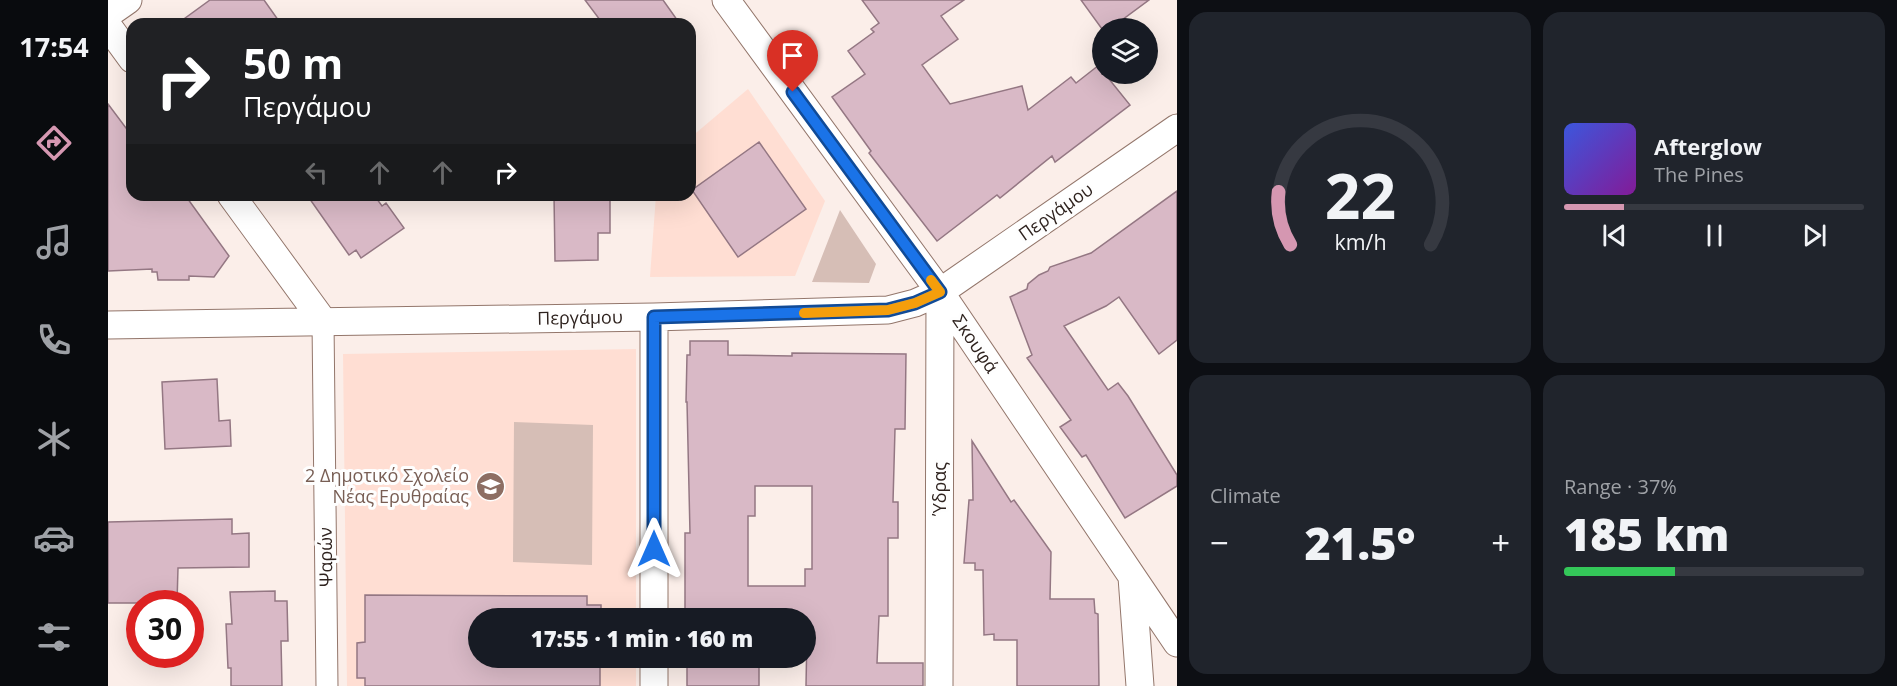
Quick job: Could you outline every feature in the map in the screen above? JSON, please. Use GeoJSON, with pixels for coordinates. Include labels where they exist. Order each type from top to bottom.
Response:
{"type":"FeatureCollection","features":[{"type":"Feature","properties":{"kind":"street"},"geometry":{"type":"LineString","coordinates":[[108,14],[128,0]]}},
{"type":"Feature","properties":{"kind":"street","name":"Σκουφά"},"geometry":{"type":"LineString","coordinates":[[726,0],[940,292],[1177,643]]}},
{"type":"Feature","properties":{"kind":"street"},"geometry":{"type":"LineString","coordinates":[[108,26],[126,51]]}},
{"type":"Feature","properties":{"kind":"street","name":"Περγάμου"},"geometry":{"type":"LineString","coordinates":[[108,325],[654,317],[888,310],[915,303],[940,292],[1177,128]]}},
{"type":"Feature","properties":{"kind":"street"},"geometry":{"type":"LineString","coordinates":[[235,201],[323,321]]}},
{"type":"Feature","properties":{"kind":"street","name":"Ύδρας"},"geometry":{"type":"LineString","coordinates":[[939,686],[940,292]]}},
{"type":"Feature","properties":{"kind":"street"},"geometry":{"type":"LineString","coordinates":[[654,317],[654,608]]}},
{"type":"Feature","properties":{"kind":"street","name":"Ψαρών"},"geometry":{"type":"LineString","coordinates":[[323,321],[327,686]]}},
{"type":"Feature","properties":{"kind":"street","name":"Σκουφά"},"geometry":{"type":"LineString","coordinates":[[1132,576],[1140,686]]}},
{"type":"Feature","properties":{"kind":"street"},"geometry":{"type":"LineString","coordinates":[[654,668],[654,686]]}},
{"type":"Feature","properties":{"kind":"shaded area"},"geometry":{"type":"Polygon","coordinates":[[[748,89],[825,201],[795,276],[650,277],[656,201],[696,201],[696,133],[748,89]]]}},
{"type":"Feature","properties":{"kind":"shaded area"},"geometry":{"type":"Polygon","coordinates":[[[840,210],[876,264],[869,283],[812,282],[840,210]]]}},
{"type":"Feature","properties":{"kind":"shaded area","name":"2 Δημοτικό Σχολείο Νέας Ερυθραίας"},"geometry":{"type":"Polygon","coordinates":[[[636,349],[636,608],[468,608],[468,668],[636,668],[636,686],[347,686],[343,354],[636,349]]]}},
{"type":"Feature","properties":{"kind":"shaded area"},"geometry":{"type":"Polygon","coordinates":[[[514,422],[593,425],[592,565],[513,562],[514,422]]]}},
{"type":"Feature","properties":{"kind":"building"},"geometry":{"type":"Polygon","coordinates":[[[210,0],[264,0],[277,18],[185,18],[210,0]]]}},
{"type":"Feature","properties":{"kind":"building"},"geometry":{"type":"Polygon","coordinates":[[[585,0],[663,0],[676,18],[598,18],[585,0]]]}},
{"type":"Feature","properties":{"kind":"building"},"geometry":{"type":"Polygon","coordinates":[[[862,0],[964,0],[941,16],[958,39],[922,65],[950,104],[1022,86],[1028,110],[1071,77],[1076,83],[1092,70],[1092,84],[1113,84],[1130,105],[1055,162],[1052,156],[1000,198],[997,195],[937,241],[869,153],[871,151],[832,97],[865,74],[848,51],[874,32],[871,29],[879,23],[862,0]]]}},
{"type":"Feature","properties":{"kind":"building"},"geometry":{"type":"Polygon","coordinates":[[[1081,0],[1149,0],[1125,18],[1094,18],[1081,0]]]}},
{"type":"Feature","properties":{"kind":"building"},"geometry":{"type":"Polygon","coordinates":[[[108,104],[126,128],[126,201],[189,201],[229,256],[214,277],[189,276],[189,280],[158,280],[157,272],[152,272],[152,269],[108,271],[108,104]]]}},
{"type":"Feature","properties":{"kind":"building"},"geometry":{"type":"Polygon","coordinates":[[[759,142],[806,209],[738,257],[696,196],[696,187],[759,142]]]}},
{"type":"Feature","properties":{"kind":"building"},"geometry":{"type":"Polygon","coordinates":[[[1177,191],[1177,340],[1159,354],[1119,297],[1106,306],[1064,326],[1108,390],[1118,383],[1128,396],[1177,475],[1177,486],[1125,518],[1086,455],[1082,457],[1060,427],[1071,420],[1027,358],[1032,355],[1010,297],[1027,289],[1028,284],[1048,271],[1050,267],[1091,253],[1177,191]]]}},
{"type":"Feature","properties":{"kind":"building"},"geometry":{"type":"Polygon","coordinates":[[[311,201],[378,201],[382,206],[386,203],[404,228],[361,258],[356,250],[349,255],[311,201]]]}},
{"type":"Feature","properties":{"kind":"building"},"geometry":{"type":"Polygon","coordinates":[[[554,201],[610,201],[610,233],[598,233],[598,260],[555,261],[554,201]]]}},
{"type":"Feature","properties":{"kind":"building"},"geometry":{"type":"Polygon","coordinates":[[[690,341],[728,341],[728,355],[906,354],[905,429],[895,429],[893,502],[898,502],[898,538],[888,538],[888,616],[879,616],[877,663],[923,663],[923,686],[806,686],[806,668],[816,668],[816,608],[685,608],[685,533],[690,533],[687,355],[690,355],[690,341]],[[755,486],[755,516],[748,516],[748,586],[805,586],[805,569],[812,569],[812,486],[755,486]]]}},
{"type":"Feature","properties":{"kind":"building"},"geometry":{"type":"Polygon","coordinates":[[[217,379],[219,421],[230,420],[231,446],[165,449],[162,382],[217,379]]]}},
{"type":"Feature","properties":{"kind":"building"},"geometry":{"type":"Polygon","coordinates":[[[972,441],[1011,502],[1014,500],[1051,552],[1050,599],[1094,599],[1095,613],[1098,614],[1099,686],[1017,686],[1017,640],[994,640],[994,634],[984,635],[983,570],[975,570],[975,563],[964,563],[969,500],[973,500],[972,441]]]}},
{"type":"Feature","properties":{"kind":"building"},"geometry":{"type":"Polygon","coordinates":[[[232,519],[232,534],[249,533],[249,567],[178,568],[177,590],[126,590],[126,603],[108,603],[108,522],[232,519]]]}},
{"type":"Feature","properties":{"kind":"building"},"geometry":{"type":"Polygon","coordinates":[[[275,591],[275,601],[287,601],[288,641],[281,641],[282,686],[231,686],[226,624],[232,624],[230,592],[275,591]]]}},
{"type":"Feature","properties":{"kind":"building"},"geometry":{"type":"Polygon","coordinates":[[[365,595],[587,596],[587,605],[601,605],[601,608],[468,608],[468,668],[600,668],[600,686],[365,686],[365,678],[357,678],[357,643],[365,642],[365,595]]]}},
{"type":"Feature","properties":{"kind":"building"},"geometry":{"type":"Polygon","coordinates":[[[687,668],[759,668],[759,686],[687,686],[687,668]]]}},
{"type":"Feature","properties":{"kind":"slow traffic"},"geometry":{"type":"LineString","coordinates":[[804,313],[888,310],[915,303],[940,292],[931,280]]}},
{"type":"Feature","properties":{"kind":"place","name":"2 Δημοτικό Σχολείο Νέας Ερυθραίας"},"geometry":{"type":"Point","coordinates":[490,486]}},
{"type":"Feature","properties":{"kind":"route"},"geometry":{"type":"LineString","coordinates":[[654,549],[654,317],[888,310],[915,303],[940,292],[793,92]]}}]}
